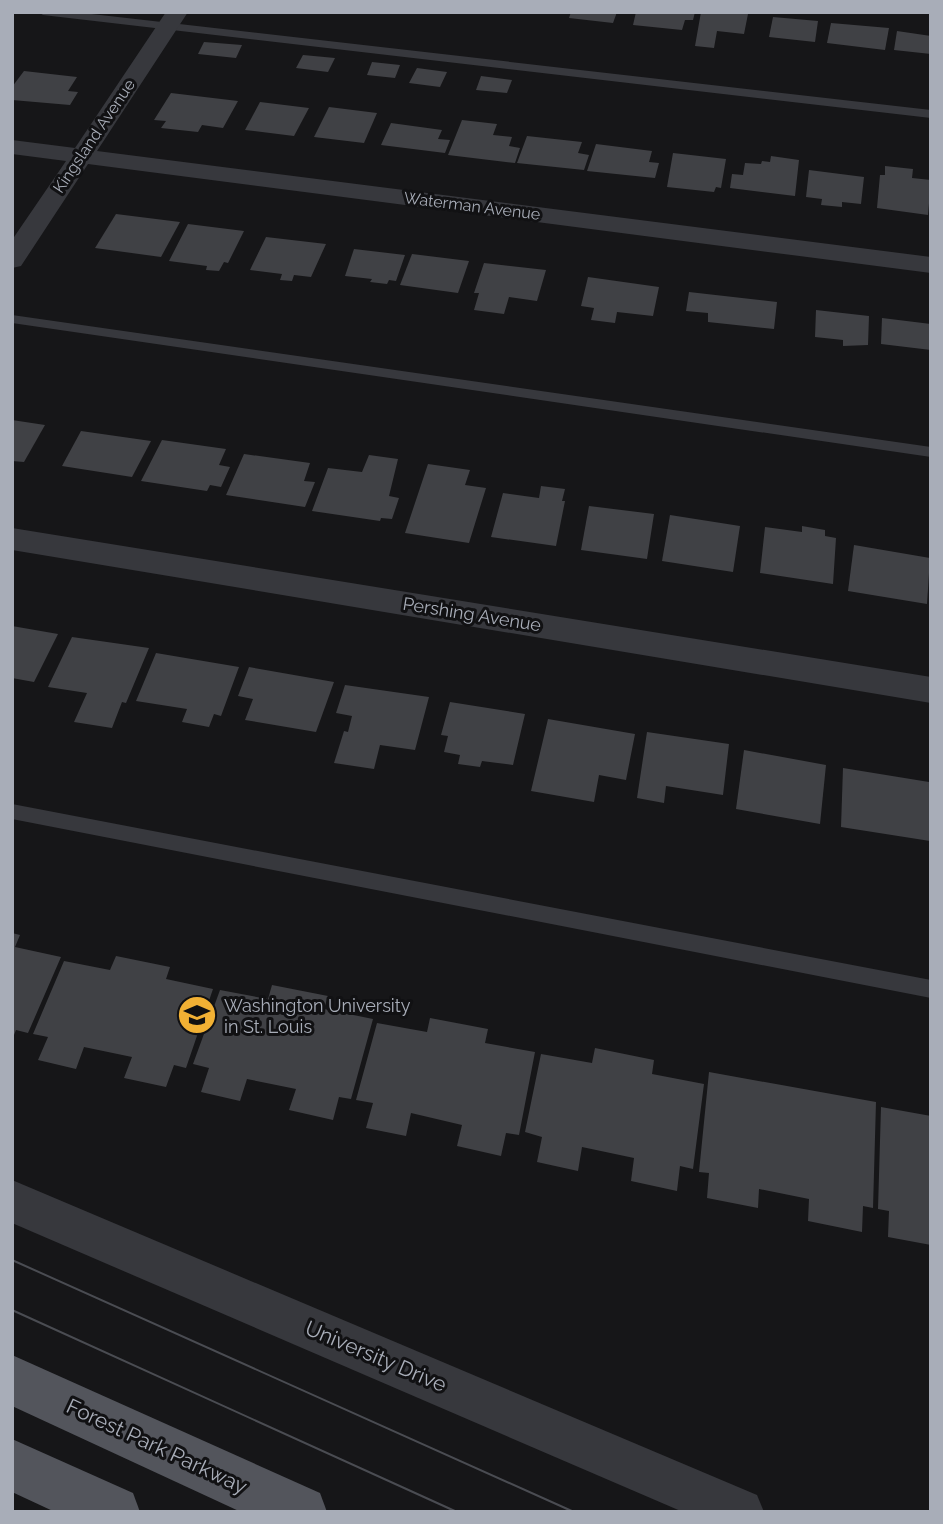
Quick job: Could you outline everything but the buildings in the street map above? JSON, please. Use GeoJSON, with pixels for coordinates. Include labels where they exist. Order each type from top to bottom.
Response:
{"type":"FeatureCollection","features":[{"type":"Feature","properties":{"kind":"main road","name":"Forest Park Parkway"},"geometry":{"type":"LineString","coordinates":[[12,1380],[301,1512]]}},
{"type":"Feature","properties":{"kind":"main road"},"geometry":{"type":"LineString","coordinates":[[12,1465],[114,1512]]}},
{"type":"Feature","properties":{"kind":"street","name":"Kingsland Avenue"},"geometry":{"type":"LineString","coordinates":[[12,260],[172,19]]}},
{"type":"Feature","properties":{"kind":"street","name":"Waterman Avenue"},"geometry":{"type":"LineString","coordinates":[[12,148],[931,265]]}},
{"type":"Feature","properties":{"kind":"street","name":"Pershing Avenue"},"geometry":{"type":"LineString","coordinates":[[12,539],[931,690]]}},
{"type":"Feature","properties":{"kind":"street","name":"University Drive"},"geometry":{"type":"LineString","coordinates":[[12,1201],[740,1512]]}},
{"type":"Feature","properties":{"kind":"lane"},"geometry":{"type":"LineString","coordinates":[[43,12],[172,19],[931,114]]}},
{"type":"Feature","properties":{"kind":"lane"},"geometry":{"type":"LineString","coordinates":[[12,319],[931,452]]}},
{"type":"Feature","properties":{"kind":"lane"},"geometry":{"type":"LineString","coordinates":[[12,811],[931,989]]}},
{"type":"Feature","properties":{"kind":"tram line"},"geometry":{"type":"LineString","coordinates":[[12,1260],[574,1512]]}},
{"type":"Feature","properties":{"kind":"tram line"},"geometry":{"type":"LineString","coordinates":[[12,1310],[457,1512]]}},
{"type":"Feature","properties":{"kind":"place","name":"Washington University in St. Louis"},"geometry":{"type":"Point","coordinates":[197,1015]}}]}
